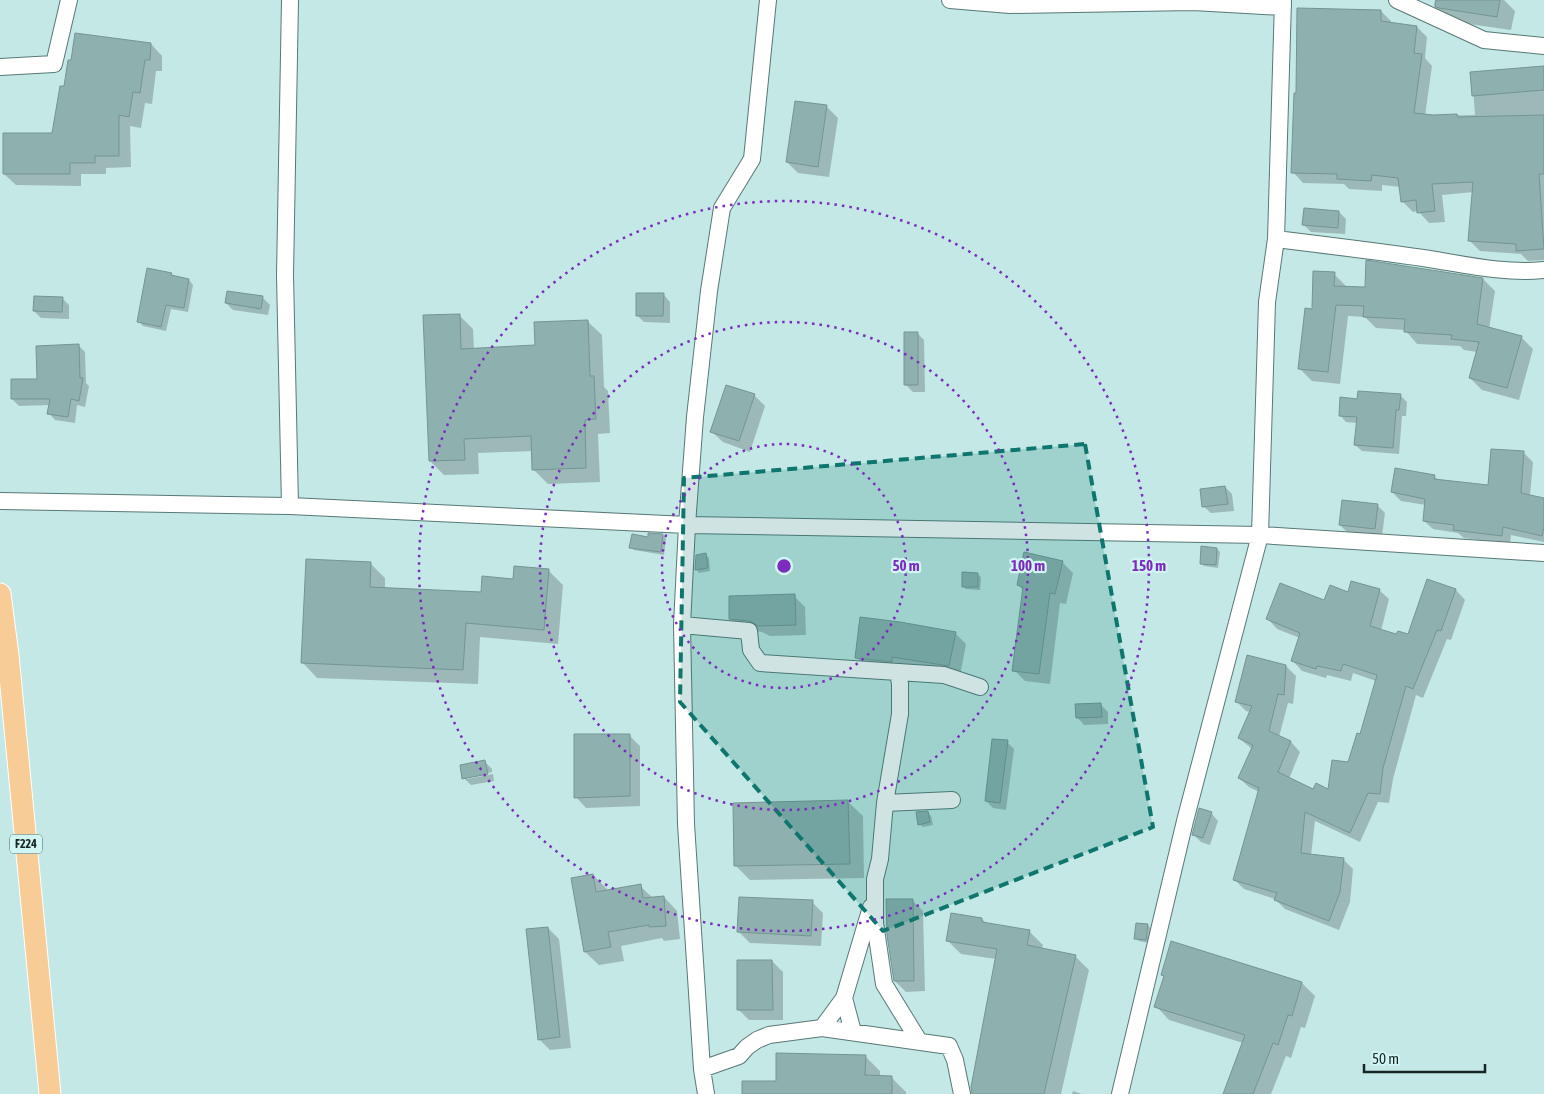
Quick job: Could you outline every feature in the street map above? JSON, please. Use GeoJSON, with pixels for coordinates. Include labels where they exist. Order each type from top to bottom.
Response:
{"type":"FeatureCollection","features":[{"type":"Feature","properties":{"kind":"main road","name":"F224"},"geometry":{"type":"LineString","coordinates":[[0,594],[8,655],[50,1094]]}},
{"type":"Feature","properties":{"kind":"street"},"geometry":{"type":"LineString","coordinates":[[0,67],[54,64],[69,0]]}},
{"type":"Feature","properties":{"kind":"street"},"geometry":{"type":"LineString","coordinates":[[290,0],[285,275],[290,506]]}},
{"type":"Feature","properties":{"kind":"street"},"geometry":{"type":"LineString","coordinates":[[706,1094],[702,1069],[686,824],[682,625],[686,524],[695,417],[714,254],[722,208],[752,159],[768,0]]}},
{"type":"Feature","properties":{"kind":"street"},"geometry":{"type":"LineString","coordinates":[[950,0],[1010,5],[1193,2],[1283,3],[1276,239],[1267,302],[1260,535],[1185,821],[1120,1094]]}},
{"type":"Feature","properties":{"kind":"street"},"geometry":{"type":"LineString","coordinates":[[1397,0],[1484,40],[1544,46]]}},
{"type":"Feature","properties":{"kind":"street"},"geometry":{"type":"LineString","coordinates":[[1276,239],[1424,258],[1483,268],[1528,271],[1544,270]]}},
{"type":"Feature","properties":{"kind":"street"},"geometry":{"type":"LineString","coordinates":[[0,501],[290,506],[686,524],[1260,535],[1544,553]]}},
{"type":"Feature","properties":{"kind":"street"},"geometry":{"type":"LineString","coordinates":[[682,625],[749,631],[751,650],[760,663],[944,675],[980,687]]}},
{"type":"Feature","properties":{"kind":"street"},"geometry":{"type":"LineString","coordinates":[[898,672],[900,714],[885,802],[880,859],[875,880],[875,923],[884,984],[918,1041]]}},
{"type":"Feature","properties":{"kind":"street"},"geometry":{"type":"LineString","coordinates":[[885,802],[952,800]]}},
{"type":"Feature","properties":{"kind":"street"},"geometry":{"type":"LineString","coordinates":[[822,1028],[844,998],[874,898]]}},
{"type":"Feature","properties":{"kind":"street"},"geometry":{"type":"LineString","coordinates":[[844,998],[853,1032]]}},
{"type":"Feature","properties":{"kind":"street"},"geometry":{"type":"LineString","coordinates":[[702,1069],[739,1056],[752,1043],[770,1036],[822,1028],[949,1046],[955,1060],[962,1094]]}},
{"type":"Feature","properties":{"kind":"highlighted area"},"geometry":{"type":"Polygon","coordinates":[[[1085,444],[1153,827],[883,931],[680,702],[684,478],[1085,444]]]}},
{"type":"Feature","properties":{"kind":"building"},"geometry":{"type":"Polygon","coordinates":[[[1436,0],[1500,0],[1497,17],[1435,7],[1436,0]]]}},
{"type":"Feature","properties":{"kind":"building"},"geometry":{"type":"Polygon","coordinates":[[[1297,8],[1381,10],[1381,21],[1417,26],[1414,53],[1422,54],[1414,113],[1433,115],[1457,114],[1458,117],[1544,115],[1544,174],[1539,174],[1544,249],[1516,251],[1516,244],[1468,241],[1473,182],[1432,184],[1435,211],[1417,213],[1416,200],[1401,202],[1398,178],[1372,175],[1371,181],[1337,179],[1337,174],[1291,173],[1294,93],[1296,93],[1297,8]]]}},
{"type":"Feature","properties":{"kind":"building"},"geometry":{"type":"Polygon","coordinates":[[[75,33],[151,43],[150,60],[145,60],[140,93],[133,92],[129,117],[119,115],[119,156],[95,156],[95,163],[70,163],[70,174],[3,174],[3,133],[52,133],[60,86],[64,86],[68,60],[71,60],[75,33]]]}},
{"type":"Feature","properties":{"kind":"building"},"geometry":{"type":"Polygon","coordinates":[[[1544,66],[1544,90],[1472,96],[1470,72],[1544,66]]]}},
{"type":"Feature","properties":{"kind":"building"},"geometry":{"type":"Polygon","coordinates":[[[795,101],[827,105],[818,167],[786,162],[795,101]]]}},
{"type":"Feature","properties":{"kind":"building"},"geometry":{"type":"Polygon","coordinates":[[[1304,208],[1339,211],[1338,228],[1302,225],[1304,208]]]}},
{"type":"Feature","properties":{"kind":"building"},"geometry":{"type":"Polygon","coordinates":[[[1366,260],[1483,278],[1477,324],[1522,336],[1507,388],[1469,378],[1479,342],[1451,339],[1452,335],[1404,332],[1405,319],[1363,317],[1364,306],[1336,305],[1328,372],[1298,369],[1305,308],[1312,309],[1313,271],[1335,272],[1334,286],[1365,287],[1366,260]]]}},
{"type":"Feature","properties":{"kind":"building"},"geometry":{"type":"Polygon","coordinates":[[[147,268],[189,279],[184,308],[166,305],[161,327],[137,322],[147,268]]]}},
{"type":"Feature","properties":{"kind":"building"},"geometry":{"type":"Polygon","coordinates":[[[227,291],[263,296],[261,309],[225,303],[227,291]]]}},
{"type":"Feature","properties":{"kind":"building"},"geometry":{"type":"Polygon","coordinates":[[[636,293],[664,293],[663,316],[636,316],[636,293]]]}},
{"type":"Feature","properties":{"kind":"building"},"geometry":{"type":"Polygon","coordinates":[[[34,296],[63,297],[62,312],[33,311],[34,296]]]}},
{"type":"Feature","properties":{"kind":"building"},"geometry":{"type":"Polygon","coordinates":[[[460,314],[461,349],[535,345],[534,322],[588,320],[590,376],[594,376],[596,419],[585,420],[586,468],[532,470],[531,436],[464,439],[465,460],[429,461],[423,315],[460,314]]]}},
{"type":"Feature","properties":{"kind":"building"},"geometry":{"type":"Polygon","coordinates":[[[904,332],[918,332],[918,385],[904,385],[904,332]]]}},
{"type":"Feature","properties":{"kind":"building"},"geometry":{"type":"Polygon","coordinates":[[[79,344],[80,378],[83,378],[79,401],[71,399],[68,417],[47,414],[50,399],[11,399],[11,379],[37,379],[36,346],[79,344]]]}},
{"type":"Feature","properties":{"kind":"building"},"geometry":{"type":"Polygon","coordinates":[[[726,385],[755,394],[739,441],[710,432],[726,385]]]}},
{"type":"Feature","properties":{"kind":"building"},"geometry":{"type":"Polygon","coordinates":[[[1358,391],[1401,394],[1399,410],[1396,410],[1393,448],[1354,445],[1357,417],[1339,416],[1340,397],[1357,399],[1358,391]]]}},
{"type":"Feature","properties":{"kind":"building"},"geometry":{"type":"Polygon","coordinates":[[[1491,449],[1524,451],[1521,493],[1544,498],[1544,527],[1542,536],[1503,527],[1502,536],[1453,530],[1454,525],[1423,521],[1425,499],[1391,492],[1395,468],[1435,475],[1434,479],[1488,485],[1491,449]]]}},
{"type":"Feature","properties":{"kind":"building"},"geometry":{"type":"Polygon","coordinates":[[[1225,486],[1228,504],[1202,507],[1200,489],[1225,486]]]}},
{"type":"Feature","properties":{"kind":"building"},"geometry":{"type":"Polygon","coordinates":[[[1342,500],[1378,504],[1375,529],[1339,525],[1342,500]]]}},
{"type":"Feature","properties":{"kind":"building"},"geometry":{"type":"Polygon","coordinates":[[[648,533],[663,534],[661,552],[629,548],[632,534],[648,537],[648,533]]]}},
{"type":"Feature","properties":{"kind":"building"},"geometry":{"type":"Polygon","coordinates":[[[1201,546],[1217,548],[1216,565],[1200,564],[1201,546]]]}},
{"type":"Feature","properties":{"kind":"building"},"geometry":{"type":"Polygon","coordinates":[[[1024,552],[1063,561],[1055,594],[1050,593],[1039,674],[1012,671],[1023,587],[1017,585],[1024,552]]]}},
{"type":"Feature","properties":{"kind":"building"},"geometry":{"type":"Polygon","coordinates":[[[706,553],[708,568],[695,570],[696,555],[706,553]]]}},
{"type":"Feature","properties":{"kind":"building"},"geometry":{"type":"Polygon","coordinates":[[[306,559],[371,562],[370,587],[481,592],[482,576],[513,579],[514,566],[549,569],[544,630],[466,623],[463,670],[301,663],[306,559]]]}},
{"type":"Feature","properties":{"kind":"building"},"geometry":{"type":"Polygon","coordinates":[[[962,572],[978,573],[978,587],[962,587],[962,572]]]}},
{"type":"Feature","properties":{"kind":"building"},"geometry":{"type":"Polygon","coordinates":[[[1427,579],[1456,589],[1441,631],[1437,630],[1413,689],[1406,686],[1383,768],[1380,794],[1368,793],[1350,833],[1305,812],[1301,853],[1344,858],[1340,892],[1329,921],[1274,900],[1277,893],[1233,880],[1259,788],[1238,778],[1253,745],[1238,738],[1252,706],[1235,702],[1247,655],[1286,665],[1284,695],[1278,694],[1269,731],[1291,741],[1278,772],[1313,789],[1316,783],[1328,789],[1332,760],[1348,762],[1357,733],[1360,734],[1377,675],[1343,664],[1341,671],[1317,666],[1316,669],[1291,661],[1300,633],[1266,619],[1280,583],[1324,600],[1330,585],[1348,592],[1351,581],[1380,589],[1370,626],[1396,634],[1398,631],[1408,634],[1427,579]]]}},
{"type":"Feature","properties":{"kind":"building"},"geometry":{"type":"Polygon","coordinates":[[[795,594],[796,625],[758,626],[750,621],[729,619],[729,596],[795,594]]]}},
{"type":"Feature","properties":{"kind":"building"},"geometry":{"type":"Polygon","coordinates":[[[860,617],[956,632],[949,666],[892,657],[892,662],[855,658],[860,617]]]}},
{"type":"Feature","properties":{"kind":"building"},"geometry":{"type":"Polygon","coordinates":[[[1101,703],[1102,717],[1076,718],[1075,704],[1101,703]]]}},
{"type":"Feature","properties":{"kind":"building"},"geometry":{"type":"Polygon","coordinates":[[[574,734],[630,734],[630,796],[574,798],[574,734]]]}},
{"type":"Feature","properties":{"kind":"building"},"geometry":{"type":"Polygon","coordinates":[[[992,739],[1008,740],[1000,803],[985,801],[992,739]]]}},
{"type":"Feature","properties":{"kind":"building"},"geometry":{"type":"Polygon","coordinates":[[[485,760],[488,774],[462,779],[460,765],[485,760]]]}},
{"type":"Feature","properties":{"kind":"building"},"geometry":{"type":"Polygon","coordinates":[[[848,800],[850,864],[734,866],[733,803],[848,800]]]}},
{"type":"Feature","properties":{"kind":"building"},"geometry":{"type":"Polygon","coordinates":[[[1199,808],[1212,812],[1203,838],[1192,835],[1199,808]]]}},
{"type":"Feature","properties":{"kind":"building"},"geometry":{"type":"Polygon","coordinates":[[[928,811],[930,822],[918,825],[916,812],[928,811]]]}},
{"type":"Feature","properties":{"kind":"building"},"geometry":{"type":"Polygon","coordinates":[[[593,874],[596,892],[641,884],[643,898],[664,896],[666,926],[649,927],[649,925],[608,932],[611,947],[584,952],[571,878],[593,874]]]}},
{"type":"Feature","properties":{"kind":"building"},"geometry":{"type":"Polygon","coordinates":[[[739,897],[813,900],[811,936],[737,932],[739,897]]]}},
{"type":"Feature","properties":{"kind":"building"},"geometry":{"type":"Polygon","coordinates":[[[886,899],[913,899],[914,981],[894,981],[887,935],[886,899]]]}},
{"type":"Feature","properties":{"kind":"building"},"geometry":{"type":"Polygon","coordinates":[[[951,913],[982,918],[982,922],[1030,930],[1027,945],[1076,955],[1044,1094],[972,1094],[971,1087],[997,949],[946,941],[951,913]]]}},
{"type":"Feature","properties":{"kind":"building"},"geometry":{"type":"Polygon","coordinates":[[[1136,923],[1148,924],[1146,940],[1134,939],[1136,923]]]}},
{"type":"Feature","properties":{"kind":"building"},"geometry":{"type":"Polygon","coordinates":[[[548,927],[560,1037],[538,1040],[526,929],[548,927]]]}},
{"type":"Feature","properties":{"kind":"building"},"geometry":{"type":"Polygon","coordinates":[[[1171,941],[1302,982],[1292,1016],[1288,1015],[1278,1045],[1273,1043],[1253,1094],[1223,1094],[1245,1035],[1154,1007],[1164,976],[1161,975],[1171,941]]]}},
{"type":"Feature","properties":{"kind":"building"},"geometry":{"type":"Polygon","coordinates":[[[737,960],[772,960],[773,1010],[737,1010],[737,960]]]}},
{"type":"Feature","properties":{"kind":"building"},"geometry":{"type":"Polygon","coordinates":[[[776,1053],[866,1055],[865,1075],[892,1076],[892,1094],[742,1094],[742,1081],[776,1081],[776,1053]]]}}]}
